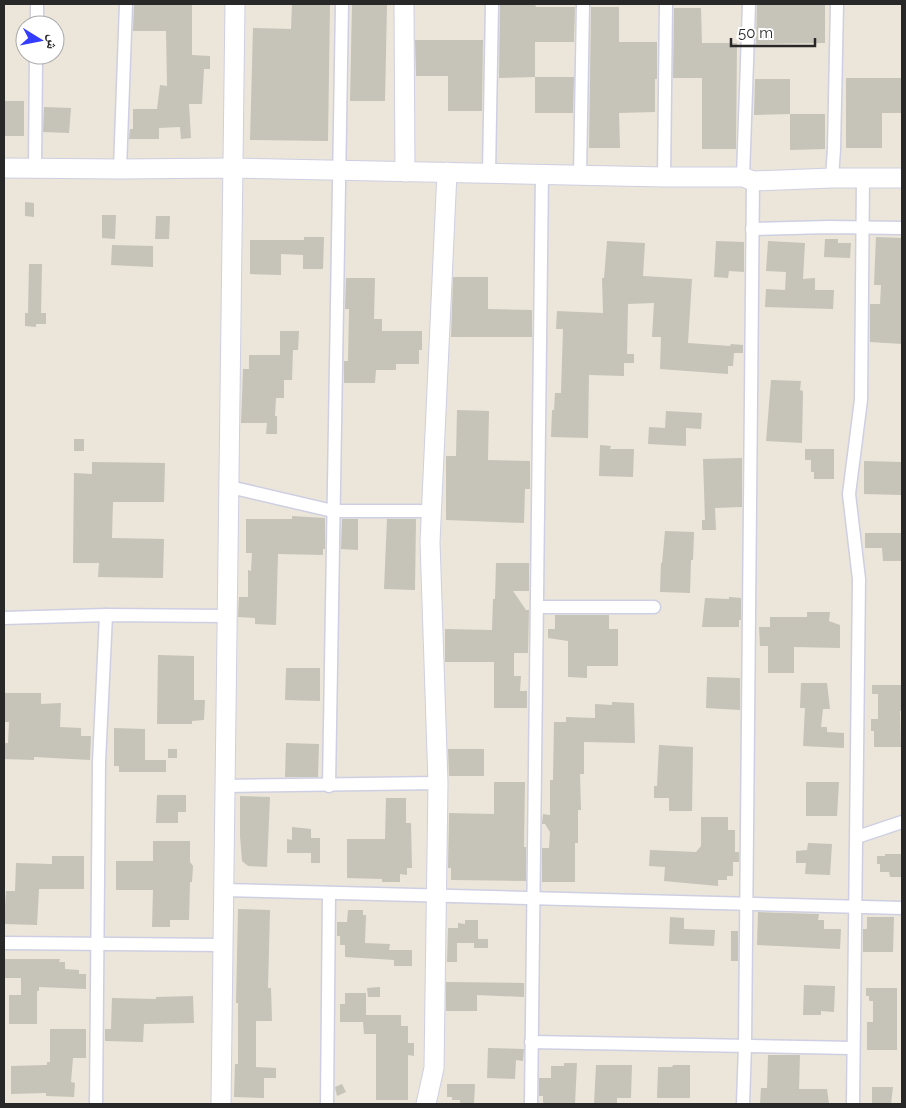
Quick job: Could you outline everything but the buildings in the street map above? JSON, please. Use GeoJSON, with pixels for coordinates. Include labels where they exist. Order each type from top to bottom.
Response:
{"type":"FeatureCollection","features":[{"type":"Feature","properties":{"kind":"street"},"geometry":{"type":"LineString","coordinates":[[120,169],[126,4]]}},
{"type":"Feature","properties":{"kind":"street"},"geometry":{"type":"LineString","coordinates":[[221,1104],[235,4]]}},
{"type":"Feature","properties":{"kind":"street"},"geometry":{"type":"LineString","coordinates":[[329,786],[342,4]]}},
{"type":"Feature","properties":{"kind":"street"},"geometry":{"type":"LineString","coordinates":[[404,4],[405,172]]}},
{"type":"Feature","properties":{"kind":"street"},"geometry":{"type":"LineString","coordinates":[[489,174],[492,4]]}},
{"type":"Feature","properties":{"kind":"street"},"geometry":{"type":"LineString","coordinates":[[580,175],[583,4]]}},
{"type":"Feature","properties":{"kind":"street"},"geometry":{"type":"LineString","coordinates":[[664,177],[666,4]]}},
{"type":"Feature","properties":{"kind":"street"},"geometry":{"type":"LineString","coordinates":[[743,1104],[752,228],[748,179],[749,4]]}},
{"type":"Feature","properties":{"kind":"street"},"geometry":{"type":"LineString","coordinates":[[832,178],[837,4]]}},
{"type":"Feature","properties":{"kind":"street"},"geometry":{"type":"LineString","coordinates":[[35,168],[36,65]]}},
{"type":"Feature","properties":{"kind":"street"},"geometry":{"type":"LineString","coordinates":[[4,168],[233,168],[489,174],[542,173],[748,179],[902,178]]}},
{"type":"Feature","properties":{"kind":"street"},"geometry":{"type":"LineString","coordinates":[[426,1104],[434,1068],[438,783],[430,542],[447,172]]}},
{"type":"Feature","properties":{"kind":"street"},"geometry":{"type":"LineString","coordinates":[[530,1104],[542,173]]}},
{"type":"Feature","properties":{"kind":"street"},"geometry":{"type":"LineString","coordinates":[[853,1104],[852,1048],[856,906],[860,579],[849,494],[861,400],[863,178]]}},
{"type":"Feature","properties":{"kind":"street"},"geometry":{"type":"LineString","coordinates":[[752,228],[902,228]]}},
{"type":"Feature","properties":{"kind":"street"},"geometry":{"type":"LineString","coordinates":[[230,487],[333,511],[432,511]]}},
{"type":"Feature","properties":{"kind":"street"},"geometry":{"type":"LineString","coordinates":[[537,607],[654,607]]}},
{"type":"Feature","properties":{"kind":"street"},"geometry":{"type":"LineString","coordinates":[[4,618],[106,615],[227,616]]}},
{"type":"Feature","properties":{"kind":"street"},"geometry":{"type":"LineString","coordinates":[[96,1104],[99,762],[106,615]]}},
{"type":"Feature","properties":{"kind":"street"},"geometry":{"type":"LineString","coordinates":[[225,786],[438,783]]}},
{"type":"Feature","properties":{"kind":"street"},"geometry":{"type":"LineString","coordinates":[[857,837],[902,822]]}},
{"type":"Feature","properties":{"kind":"street"},"geometry":{"type":"LineString","coordinates":[[224,890],[902,908]]}},
{"type":"Feature","properties":{"kind":"street"},"geometry":{"type":"LineString","coordinates":[[328,1104],[329,893]]}},
{"type":"Feature","properties":{"kind":"street"},"geometry":{"type":"LineString","coordinates":[[4,943],[223,945]]}},
{"type":"Feature","properties":{"kind":"street"},"geometry":{"type":"LineString","coordinates":[[531,1042],[852,1048]]}}]}
